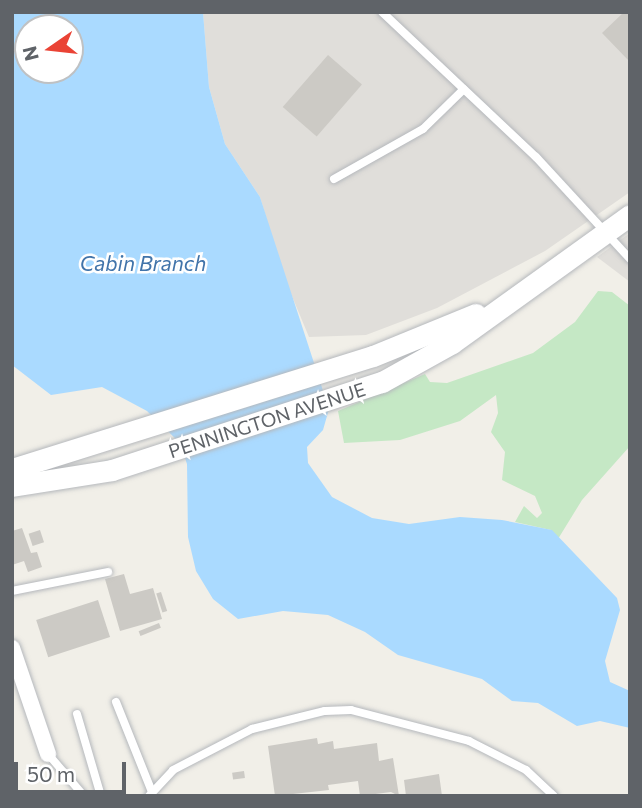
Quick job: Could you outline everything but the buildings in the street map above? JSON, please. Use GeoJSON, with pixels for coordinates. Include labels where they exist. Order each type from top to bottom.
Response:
{"type":"FeatureCollection","features":[{"type":"Feature","properties":{"kind":"main road","name":"PENNINGTON AVENUE"},"geometry":{"type":"LineString","coordinates":[[12,486],[61,482],[157,457],[342,397],[417,365],[630,215]]}},
{"type":"Feature","properties":{"kind":"main road","name":"PENNINGTON AVENUE"},"geometry":{"type":"LineString","coordinates":[[12,469],[147,429],[333,368],[501,304]]}},
{"type":"Feature","properties":{"kind":"street"},"geometry":{"type":"LineString","coordinates":[[12,648],[48,754]]}},
{"type":"Feature","properties":{"kind":"lane"},"geometry":{"type":"LineString","coordinates":[[382,12],[566,188],[605,235],[630,259]]}},
{"type":"Feature","properties":{"kind":"lane"},"geometry":{"type":"LineString","coordinates":[[334,179],[423,129],[464,89]]}},
{"type":"Feature","properties":{"kind":"lane"},"geometry":{"type":"LineString","coordinates":[[12,591],[108,572]]}},
{"type":"Feature","properties":{"kind":"lane"},"geometry":{"type":"LineString","coordinates":[[117,702],[150,794],[173,770],[206,749],[252,729],[325,711],[351,710],[469,741],[526,769],[554,796]]}},
{"type":"Feature","properties":{"kind":"lane"},"geometry":{"type":"LineString","coordinates":[[77,714],[101,796]]}},
{"type":"Feature","properties":{"kind":"lane"},"geometry":{"type":"LineString","coordinates":[[48,754],[84,796]]}},
{"type":"Feature","properties":{"kind":"shaded area"},"geometry":{"type":"Polygon","coordinates":[[[203,12],[630,12],[630,192],[545,251],[437,308],[366,335],[309,337],[284,277],[260,197],[225,144],[209,87],[203,12]]]}},
{"type":"Feature","properties":{"kind":"shaded area"},"geometry":{"type":"Polygon","coordinates":[[[630,233],[630,282],[597,257],[630,233]]]}},
{"type":"Feature","properties":{"kind":"green space"},"geometry":{"type":"Polygon","coordinates":[[[598,291],[612,292],[630,306],[630,446],[582,500],[558,539],[551,530],[515,522],[524,506],[537,518],[542,513],[535,496],[502,480],[505,452],[491,432],[498,413],[496,395],[460,421],[400,440],[344,443],[338,411],[425,374],[430,382],[447,383],[533,353],[575,322],[598,291]]]}},
{"type":"Feature","properties":{"kind":"water","name":"Cabin Branch"},"geometry":{"type":"Polygon","coordinates":[[[12,12],[203,12],[209,87],[225,144],[260,197],[329,409],[323,430],[307,447],[308,463],[332,497],[372,518],[409,524],[460,517],[502,520],[552,530],[617,598],[620,610],[605,661],[610,682],[630,691],[630,728],[600,721],[577,726],[538,703],[512,701],[482,679],[398,655],[365,632],[328,615],[283,611],[238,619],[213,599],[196,571],[188,537],[187,464],[180,443],[147,411],[102,387],[51,395],[12,365],[12,12]]]}}]}
